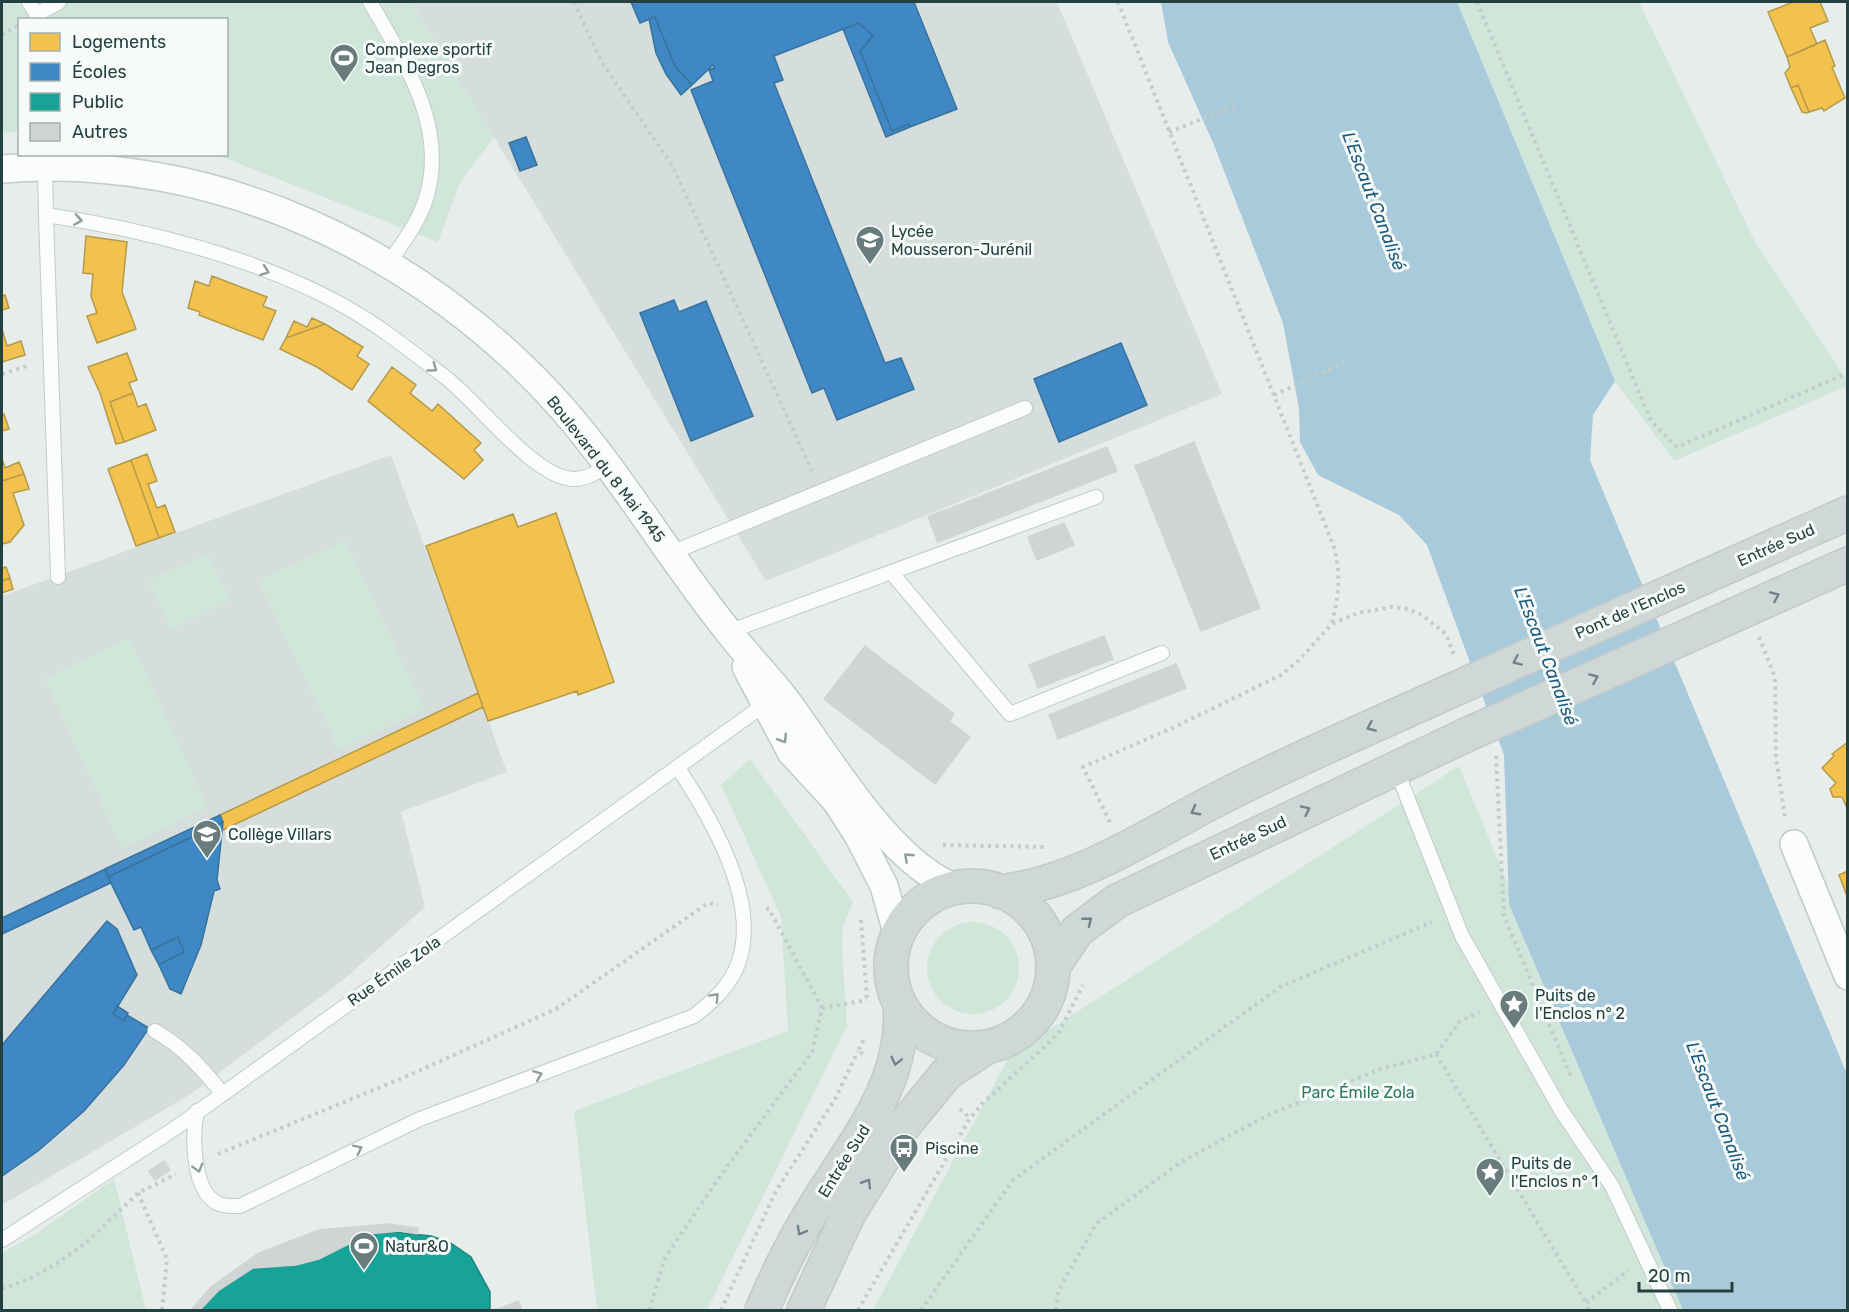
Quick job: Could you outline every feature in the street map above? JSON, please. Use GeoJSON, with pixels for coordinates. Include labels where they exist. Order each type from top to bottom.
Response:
{"type":"FeatureCollection","features":[{"type":"Feature","properties":{"kind":"main road","name":"Entrée Sud"},"geometry":{"type":"LineString","coordinates":[[1704,577],[1848,513]]}},
{"type":"Feature","properties":{"kind":"main road","name":"Entrée Sud"},"geometry":{"type":"LineString","coordinates":[[1053,967],[1077,931],[1117,901],[1464,736],[1848,564]]}},
{"type":"Feature","properties":{"kind":"main road","name":"Pont de l'Enclos"},"geometry":{"type":"LineString","coordinates":[[1001,892],[1043,883],[1101,861],[1239,789],[1704,577]]}},
{"type":"Feature","properties":{"kind":"main road"},"geometry":{"type":"LineString","coordinates":[[979,887],[1001,892],[1022,904],[1038,921],[1049,943],[1053,967],[1049,991],[1038,1014],[1021,1032],[987,1047],[963,1048],[941,1042],[921,1030],[900,1004],[891,970],[898,936],[909,917],[925,901],[956,888],[979,887]]}},
{"type":"Feature","properties":{"kind":"main road","name":"Entrée Sud"},"geometry":{"type":"LineString","coordinates":[[762,1311],[810,1214],[882,1099],[894,1068],[900,1042],[900,1004]]}},
{"type":"Feature","properties":{"kind":"main road","name":"Entrée Sud"},"geometry":{"type":"LineString","coordinates":[[804,1311],[848,1215],[901,1130],[947,1073],[987,1047]]}},
{"type":"Feature","properties":{"kind":"street","name":"Boulevard du 8 Mai 1945"},"geometry":{"type":"LineString","coordinates":[[2,169],[45,168],[97,162],[206,186],[266,205],[332,233],[389,263],[458,311],[513,357],[563,410],[671,553],[773,699],[901,850],[924,872],[956,888]]}},
{"type":"Feature","properties":{"kind":"street","name":"Boulevard du 8 Mai 1945"},"geometry":{"type":"LineString","coordinates":[[773,699],[791,752],[836,801],[858,835],[884,886],[898,936]]}},
{"type":"Feature","properties":{"kind":"street"},"geometry":{"type":"LineString","coordinates":[[1794,844],[1848,976]]}},
{"type":"Feature","properties":{"kind":"lane"},"geometry":{"type":"LineString","coordinates":[[29,2],[38,17],[60,2]]}},
{"type":"Feature","properties":{"kind":"lane"},"geometry":{"type":"LineString","coordinates":[[370,2],[418,91],[426,114],[433,156],[427,196],[411,232],[389,263]]}},
{"type":"Feature","properties":{"kind":"lane"},"geometry":{"type":"LineString","coordinates":[[45,168],[58,577]]}},
{"type":"Feature","properties":{"kind":"lane"},"geometry":{"type":"LineString","coordinates":[[46,215],[98,223],[170,240],[292,281],[344,306],[387,334],[466,394],[542,467],[563,478],[576,479],[588,477],[607,466]]}},
{"type":"Feature","properties":{"kind":"lane"},"geometry":{"type":"LineString","coordinates":[[671,553],[1025,408]]}},
{"type":"Feature","properties":{"kind":"lane"},"geometry":{"type":"LineString","coordinates":[[728,632],[1096,497]]}},
{"type":"Feature","properties":{"kind":"lane"},"geometry":{"type":"LineString","coordinates":[[891,572],[1010,714],[1162,653]]}},
{"type":"Feature","properties":{"kind":"lane","name":"Rue Émile Zola"},"geometry":{"type":"LineString","coordinates":[[2,1240],[168,1133],[773,699]]}},
{"type":"Feature","properties":{"kind":"lane"},"geometry":{"type":"LineString","coordinates":[[198,1111],[193,1138],[196,1164],[209,1197],[217,1203],[240,1206],[420,1119],[678,1023],[707,1006],[730,981],[738,963],[742,928],[741,908],[730,867],[717,833],[678,768]]}},
{"type":"Feature","properties":{"kind":"lane"},"geometry":{"type":"LineString","coordinates":[[1396,768],[1452,913],[1566,1118],[1612,1186],[1647,1257],[1670,1311]]}},
{"type":"Feature","properties":{"kind":"lane"},"geometry":{"type":"LineString","coordinates":[[155,1031],[173,1041],[199,1063],[222,1093]]}},
{"type":"Feature","properties":{"kind":"path"},"geometry":{"type":"LineString","coordinates":[[574,2],[608,73],[672,165],[792,424],[820,492]]}},
{"type":"Feature","properties":{"kind":"path"},"geometry":{"type":"LineString","coordinates":[[1118,2],[1336,555],[1339,596],[1332,624]]}},
{"type":"Feature","properties":{"kind":"path"},"geometry":{"type":"LineString","coordinates":[[1477,2],[1652,421],[1677,447],[1848,373]]}},
{"type":"Feature","properties":{"kind":"path"},"geometry":{"type":"LineString","coordinates":[[2,35],[18,25]]}},
{"type":"Feature","properties":{"kind":"path"},"geometry":{"type":"LineString","coordinates":[[1169,132],[1235,106]]}},
{"type":"Feature","properties":{"kind":"path"},"geometry":{"type":"LineString","coordinates":[[1274,395],[1344,363]]}},
{"type":"Feature","properties":{"kind":"path"},"geometry":{"type":"LineString","coordinates":[[1755,627],[1775,677],[1777,769],[1781,800],[1794,844]]}},
{"type":"Feature","properties":{"kind":"path"},"geometry":{"type":"LineString","coordinates":[[931,846],[1048,846],[1050,852]]}},
{"type":"Feature","properties":{"kind":"path"},"geometry":{"type":"LineString","coordinates":[[860,908],[867,1011]]}},
{"type":"Feature","properties":{"kind":"path"},"geometry":{"type":"LineString","coordinates":[[921,1311],[1012,1180],[1280,987],[1452,913]]}},
{"type":"Feature","properties":{"kind":"path"},"geometry":{"type":"LineString","coordinates":[[858,1311],[970,1118],[982,1104],[1058,1034],[1088,975]]}},
{"type":"Feature","properties":{"kind":"path"},"geometry":{"type":"LineString","coordinates":[[822,1008],[867,1000]]}},
{"type":"Feature","properties":{"kind":"path"},"geometry":{"type":"LineString","coordinates":[[1056,1311],[1058,1292],[1096,1224],[1181,1162],[1270,1114],[1381,1069],[1436,1054],[1460,1022],[1500,1003]]}},
{"type":"Feature","properties":{"kind":"path"},"geometry":{"type":"LineString","coordinates":[[721,1311],[776,1191],[835,1099],[867,1032]]}},
{"type":"Feature","properties":{"kind":"path"},"geometry":{"type":"LineString","coordinates":[[858,1051],[867,1056]]}},
{"type":"Feature","properties":{"kind":"path"},"geometry":{"type":"LineString","coordinates":[[1436,1054],[1586,1303],[1588,1311]]}},
{"type":"Feature","properties":{"kind":"path"},"geometry":{"type":"LineString","coordinates":[[2,1289],[31,1278],[79,1247],[138,1193],[196,1164]]}},
{"type":"Feature","properties":{"kind":"path"},"geometry":{"type":"LineString","coordinates":[[138,1193],[167,1259],[162,1311]]}},
{"type":"Feature","properties":{"kind":"path"},"geometry":{"type":"LineString","coordinates":[[1586,1303],[1647,1257]]}},
{"type":"Feature","properties":{"kind":"shaded area","name":"Lycée Mousseron-Jurénil"},"geometry":{"type":"Polygon","coordinates":[[[411,2],[1057,2],[1222,394],[766,581],[411,2]]]}},
{"type":"Feature","properties":{"kind":"shaded area","name":"Collège Villars"},"geometry":{"type":"Polygon","coordinates":[[[391,455],[507,772],[401,812],[425,907],[342,981],[191,1094],[2,1205],[2,596],[391,455]]]}},
{"type":"Feature","properties":{"kind":"green space","name":"Complexe sportif Jean Degros"},"geometry":{"type":"Polygon","coordinates":[[[2,2],[411,2],[494,137],[460,182],[438,242],[216,156],[228,156],[228,18],[18,18],[18,132],[2,133],[2,2]]]}},
{"type":"Feature","properties":{"kind":"green space"},"geometry":{"type":"Polygon","coordinates":[[[1457,2],[1639,2],[1755,242],[1847,380],[1847,386],[1674,461],[1615,381],[1457,2]]]}},
{"type":"Feature","properties":{"kind":"green space"},"geometry":{"type":"Polygon","coordinates":[[[345,540],[425,709],[339,750],[258,581],[345,540]]]}},
{"type":"Feature","properties":{"kind":"green space"},"geometry":{"type":"Polygon","coordinates":[[[208,553],[231,601],[171,630],[148,581],[208,553]]]}},
{"type":"Feature","properties":{"kind":"green space"},"geometry":{"type":"Polygon","coordinates":[[[130,638],[208,808],[122,848],[44,678],[130,638]]]}},
{"type":"Feature","properties":{"kind":"green space"},"geometry":{"type":"Polygon","coordinates":[[[750,759],[853,902],[843,926],[842,948],[847,1026],[707,1310],[597,1310],[574,1111],[788,1031],[781,917],[721,785],[750,759]]]}},
{"type":"Feature","properties":{"kind":"green space","name":"Parc Émile Zola"},"geometry":{"type":"Polygon","coordinates":[[[1459,766],[1684,1310],[873,1310],[1010,1055],[1459,766]]]}},
{"type":"Feature","properties":{"kind":"green space"},"geometry":{"type":"Polygon","coordinates":[[[973,922],[991,925],[1006,935],[1016,950],[1019,968],[1016,986],[1006,1001],[991,1011],[973,1014],[955,1011],[940,1001],[930,986],[927,968],[930,950],[940,935],[955,925],[973,922]]]}},
{"type":"Feature","properties":{"kind":"green space"},"geometry":{"type":"Polygon","coordinates":[[[114,1179],[146,1310],[2,1310],[2,1253],[34,1235],[114,1179]]]}},
{"type":"Feature","properties":{"kind":"water","name":"L'Escaut Canalisé"},"geometry":{"type":"Polygon","coordinates":[[[1161,2],[1457,2],[1615,381],[1593,415],[1590,460],[1847,1074],[1847,1310],[1683,1310],[1509,904],[1504,755],[1427,545],[1399,515],[1318,475],[1300,442],[1299,409],[1283,323],[1214,145],[1168,42],[1161,2]]]}},
{"type":"Feature","properties":{"kind":"building: Logements"},"geometry":{"type":"Polygon","coordinates":[[[1793,2],[1820,2],[1828,21],[1810,28],[1817,44],[1787,57],[1768,12],[1793,2]]]}},
{"type":"Feature","properties":{"kind":"building: Logements"},"geometry":{"type":"Polygon","coordinates":[[[1825,40],[1835,66],[1832,67],[1845,98],[1824,111],[1822,108],[1809,112],[1798,85],[1791,88],[1785,73],[1790,67],[1787,57],[1825,40]]]}},
{"type":"Feature","properties":{"kind":"building: Logements"},"geometry":{"type":"Polygon","coordinates":[[[1798,85],[1809,112],[1807,113],[1802,112],[1791,88],[1798,85]]]}},
{"type":"Feature","properties":{"kind":"building: Logements"},"geometry":{"type":"Polygon","coordinates":[[[86,236],[127,242],[122,292],[136,329],[97,343],[87,316],[97,313],[91,296],[93,274],[83,273],[86,236]]]}},
{"type":"Feature","properties":{"kind":"building: Logements"},"geometry":{"type":"Polygon","coordinates":[[[212,276],[267,297],[263,306],[276,311],[263,340],[199,315],[200,312],[188,308],[195,281],[209,286],[212,276]]]}},
{"type":"Feature","properties":{"kind":"building: Logements"},"geometry":{"type":"Polygon","coordinates":[[[5,295],[9,308],[2,310],[2,296],[5,295]]]}},
{"type":"Feature","properties":{"kind":"building: Logements"},"geometry":{"type":"Polygon","coordinates":[[[312,318],[325,324],[286,338],[294,321],[307,327],[312,318]]]}},
{"type":"Feature","properties":{"kind":"building: Logements"},"geometry":{"type":"Polygon","coordinates":[[[325,324],[363,347],[357,356],[369,364],[352,390],[317,367],[280,349],[286,338],[325,324]]]}},
{"type":"Feature","properties":{"kind":"building: Logements"},"geometry":{"type":"Polygon","coordinates":[[[2,329],[7,346],[21,341],[25,355],[2,362],[2,329]]]}},
{"type":"Feature","properties":{"kind":"building: Logements"},"geometry":{"type":"Polygon","coordinates":[[[127,353],[137,380],[129,383],[133,393],[110,402],[124,442],[116,444],[100,393],[88,367],[127,353]]]}},
{"type":"Feature","properties":{"kind":"building: Logements"},"geometry":{"type":"Polygon","coordinates":[[[392,367],[416,385],[410,393],[432,411],[438,404],[481,443],[474,450],[483,460],[464,479],[368,401],[392,367]]]}},
{"type":"Feature","properties":{"kind":"building: Logements"},"geometry":{"type":"Polygon","coordinates":[[[133,393],[138,407],[146,404],[156,430],[124,442],[110,402],[133,393]]]}},
{"type":"Feature","properties":{"kind":"building: Logements"},"geometry":{"type":"Polygon","coordinates":[[[4,414],[9,429],[2,431],[2,415],[4,414]]]}},
{"type":"Feature","properties":{"kind":"building: Logements"},"geometry":{"type":"Polygon","coordinates":[[[147,454],[157,481],[148,484],[157,508],[165,505],[175,532],[159,538],[131,460],[147,454]]]}},
{"type":"Feature","properties":{"kind":"building: Logements"},"geometry":{"type":"Polygon","coordinates":[[[2,458],[5,468],[19,462],[24,474],[2,481],[2,458]]]}},
{"type":"Feature","properties":{"kind":"building: Logements"},"geometry":{"type":"Polygon","coordinates":[[[131,460],[159,538],[136,546],[108,469],[131,460]]]}},
{"type":"Feature","properties":{"kind":"building: Logements"},"geometry":{"type":"Polygon","coordinates":[[[24,474],[29,489],[13,493],[24,525],[10,542],[2,544],[2,481],[24,474]]]}},
{"type":"Feature","properties":{"kind":"building: Logements"},"geometry":{"type":"Polygon","coordinates":[[[556,513],[614,682],[578,695],[577,691],[488,721],[426,546],[513,514],[518,527],[556,513]]]}},
{"type":"Feature","properties":{"kind":"building: Logements"},"geometry":{"type":"Polygon","coordinates":[[[6,567],[10,578],[2,581],[2,568],[6,567]]]}},
{"type":"Feature","properties":{"kind":"building: Logements"},"geometry":{"type":"Polygon","coordinates":[[[10,578],[13,589],[2,593],[2,581],[10,578]]]}},
{"type":"Feature","properties":{"kind":"building: Logements"},"geometry":{"type":"Polygon","coordinates":[[[478,693],[483,707],[223,830],[220,815],[478,693]]]}},
{"type":"Feature","properties":{"kind":"building: Logements"},"geometry":{"type":"Polygon","coordinates":[[[1848,742],[1848,810],[1842,797],[1833,797],[1830,789],[1836,783],[1822,768],[1834,756],[1832,754],[1848,742]]]}},
{"type":"Feature","properties":{"kind":"building: Logements"},"geometry":{"type":"Polygon","coordinates":[[[1848,871],[1848,899],[1839,875],[1848,871]]]}},
{"type":"Feature","properties":{"kind":"building: Écoles"},"geometry":{"type":"Polygon","coordinates":[[[631,2],[914,2],[957,109],[910,127],[909,124],[892,131],[860,51],[873,36],[859,23],[774,56],[783,80],[774,83],[885,363],[901,358],[914,389],[837,420],[824,388],[812,393],[691,90],[713,81],[709,70],[714,68],[713,65],[692,85],[675,66],[655,17],[640,23],[631,2]]]}},
{"type":"Feature","properties":{"kind":"building: Écoles"},"geometry":{"type":"Polygon","coordinates":[[[655,17],[675,66],[692,85],[681,95],[666,74],[656,53],[649,19],[655,17]]]}},
{"type":"Feature","properties":{"kind":"building: Écoles"},"geometry":{"type":"Polygon","coordinates":[[[859,23],[873,36],[860,51],[892,131],[909,124],[910,127],[886,137],[843,29],[859,23]]]}},
{"type":"Feature","properties":{"kind":"building: Écoles"},"geometry":{"type":"Polygon","coordinates":[[[526,137],[537,165],[520,171],[509,143],[526,137]]]}},
{"type":"Feature","properties":{"kind":"building: Écoles"},"geometry":{"type":"Polygon","coordinates":[[[674,300],[679,312],[706,301],[753,416],[691,441],[640,313],[674,300]]]}},
{"type":"Feature","properties":{"kind":"building: Écoles"},"geometry":{"type":"Polygon","coordinates":[[[1121,343],[1147,405],[1059,442],[1034,379],[1121,343]]]}},
{"type":"Feature","properties":{"kind":"building: Écoles"},"geometry":{"type":"Polygon","coordinates":[[[220,815],[223,822],[108,877],[105,869],[220,815]]]}},
{"type":"Feature","properties":{"kind":"building: Écoles"},"geometry":{"type":"Polygon","coordinates":[[[223,822],[217,880],[220,889],[214,891],[201,945],[181,994],[170,989],[159,965],[184,952],[178,937],[151,950],[141,927],[134,930],[108,877],[223,822]]]}},
{"type":"Feature","properties":{"kind":"building: Écoles"},"geometry":{"type":"Polygon","coordinates":[[[105,869],[111,883],[2,934],[2,918],[105,869]]]}},
{"type":"Feature","properties":{"kind":"building: Écoles"},"geometry":{"type":"Polygon","coordinates":[[[107,921],[117,929],[137,975],[113,1014],[124,1021],[127,1015],[149,1028],[124,1065],[84,1111],[38,1151],[2,1176],[2,1045],[107,921]]]}},
{"type":"Feature","properties":{"kind":"building: Écoles"},"geometry":{"type":"Polygon","coordinates":[[[178,937],[184,952],[159,965],[151,950],[178,937]]]}},
{"type":"Feature","properties":{"kind":"building: Écoles"},"geometry":{"type":"Polygon","coordinates":[[[117,1006],[128,1013],[124,1021],[113,1014],[117,1006]]]}},
{"type":"Feature","properties":{"kind":"building: Public","name":"Natur&O"},"geometry":{"type":"Polygon","coordinates":[[[384,1231],[431,1236],[449,1242],[471,1257],[490,1292],[490,1310],[200,1310],[219,1290],[253,1268],[296,1265],[319,1259],[348,1242],[384,1231]]]}},
{"type":"Feature","properties":{"kind":"building: Autres"},"geometry":{"type":"Polygon","coordinates":[[[1194,442],[1260,608],[1201,631],[1135,466],[1194,442]]]}},
{"type":"Feature","properties":{"kind":"building: Autres"},"geometry":{"type":"Polygon","coordinates":[[[1107,447],[1117,471],[938,542],[928,517],[1107,447]]]}},
{"type":"Feature","properties":{"kind":"building: Autres"},"geometry":{"type":"Polygon","coordinates":[[[1064,523],[1074,545],[1037,560],[1028,537],[1064,523]]]}},
{"type":"Feature","properties":{"kind":"building: Autres"},"geometry":{"type":"Polygon","coordinates":[[[1104,636],[1113,659],[1038,688],[1029,665],[1104,636]]]}},
{"type":"Feature","properties":{"kind":"building: Autres"},"geometry":{"type":"Polygon","coordinates":[[[865,646],[954,714],[949,721],[970,737],[935,784],[824,699],[865,646]]]}},
{"type":"Feature","properties":{"kind":"building: Autres"},"geometry":{"type":"Polygon","coordinates":[[[1176,664],[1186,688],[1058,739],[1049,715],[1176,664]]]}},
{"type":"Feature","properties":{"kind":"building: Autres"},"geometry":{"type":"Polygon","coordinates":[[[164,1161],[170,1170],[155,1180],[149,1171],[164,1161]]]}},
{"type":"Feature","properties":{"kind":"building: Autres"},"geometry":{"type":"Polygon","coordinates":[[[387,1224],[418,1228],[417,1234],[400,1231],[368,1234],[319,1259],[296,1265],[253,1268],[219,1290],[200,1310],[191,1310],[211,1287],[259,1253],[319,1230],[387,1224]]]}},
{"type":"Feature","properties":{"kind":"building: Autres"},"geometry":{"type":"Polygon","coordinates":[[[518,1301],[522,1310],[492,1310],[504,1307],[518,1301]]]}},
{"type":"Feature","properties":{"kind":"place","name":"Complexe sportif Jean Degros"},"geometry":{"type":"Point","coordinates":[344,84]}},
{"type":"Feature","properties":{"kind":"place","name":"Lycée Mousseron-Jurénil"},"geometry":{"type":"Point","coordinates":[870,266]}},
{"type":"Feature","properties":{"kind":"place","name":"Collège Villars"},"geometry":{"type":"Point","coordinates":[207,860]}},
{"type":"Feature","properties":{"kind":"place","name":"Puits de l'Enclos n° 2"},"geometry":{"type":"Point","coordinates":[1514,1030]}},
{"type":"Feature","properties":{"kind":"place","name":"Piscine"},"geometry":{"type":"Point","coordinates":[904,1174]}},
{"type":"Feature","properties":{"kind":"place","name":"Puits de l'Enclos n° 1"},"geometry":{"type":"Point","coordinates":[1490,1198]}},
{"type":"Feature","properties":{"kind":"place","name":"Natur&O"},"geometry":{"type":"Point","coordinates":[364,1272]}}]}
